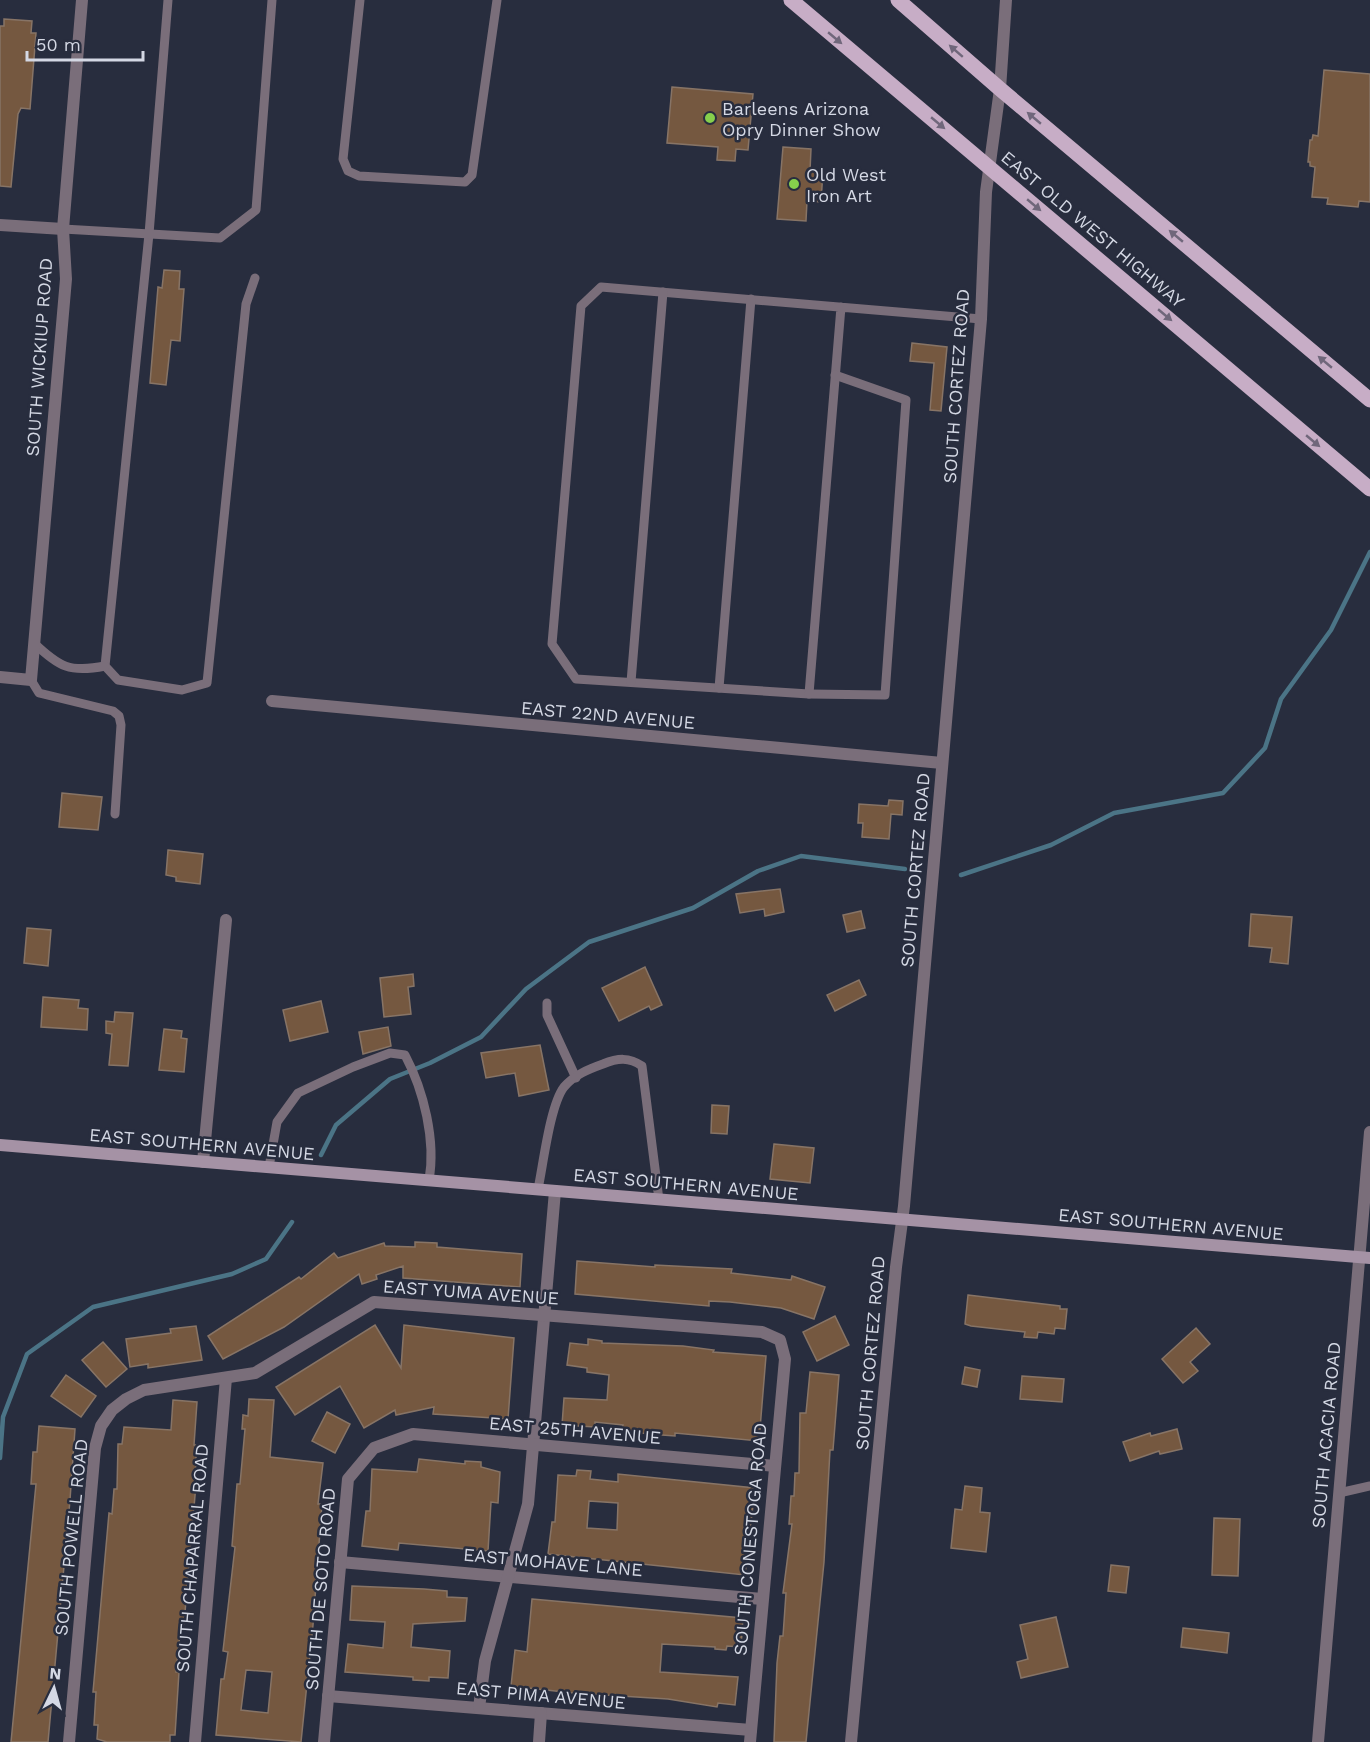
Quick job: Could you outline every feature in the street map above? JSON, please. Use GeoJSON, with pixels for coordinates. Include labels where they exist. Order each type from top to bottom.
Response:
{"type":"FeatureCollection","features":[{"type":"Feature","properties":{"kind":"main road","name":"EAST OLD WEST HIGHWAY"},"geometry":{"type":"LineString","coordinates":[[790,0],[1370,489]]}},
{"type":"Feature","properties":{"kind":"main road"},"geometry":{"type":"LineString","coordinates":[[898,0],[1000,89],[1370,400]]}},
{"type":"Feature","properties":{"kind":"street","name":"SOUTH WICKIUP ROAD"},"geometry":{"type":"LineString","coordinates":[[31,680],[66,279],[63,230],[82,0]]}},
{"type":"Feature","properties":{"kind":"street","name":"SOUTH CORTEZ ROAD"},"geometry":{"type":"LineString","coordinates":[[851,1742],[902,1220],[981,319],[982,252],[1000,89],[1006,0]]}},
{"type":"Feature","properties":{"kind":"street"},"geometry":{"type":"LineString","coordinates":[[0,225],[63,230]]}},
{"type":"Feature","properties":{"kind":"street"},"geometry":{"type":"LineString","coordinates":[[0,677],[31,680]]}},
{"type":"Feature","properties":{"kind":"street","name":"EAST 22ND AVENUE"},"geometry":{"type":"LineString","coordinates":[[272,701],[942,764]]}},
{"type":"Feature","properties":{"kind":"street"},"geometry":{"type":"LineString","coordinates":[[203,1162],[226,920]]}},
{"type":"Feature","properties":{"kind":"street","name":"SOUTH ACACIA ROAD"},"geometry":{"type":"LineString","coordinates":[[1317,1742],[1339,1493],[1365,1258],[1370,1132]]}},
{"type":"Feature","properties":{"kind":"street","name":"EAST SOUTHERN AVENUE"},"geometry":{"type":"LineString","coordinates":[[0,1145],[1365,1258]]}},
{"type":"Feature","properties":{"kind":"street"},"geometry":{"type":"LineString","coordinates":[[479,1708],[485,1661],[528,1504],[555,1191]]}},
{"type":"Feature","properties":{"kind":"street","name":"EAST YUMA AVENUE"},"geometry":{"type":"LineString","coordinates":[[112,1410],[126,1399],[144,1390],[255,1373],[374,1302],[762,1332],[780,1340]]}},
{"type":"Feature","properties":{"kind":"street","name":"SOUTH CONESTOGA ROAD"},"geometry":{"type":"LineString","coordinates":[[751,1736],[785,1359],[780,1340]]}},
{"type":"Feature","properties":{"kind":"street","name":"SOUTH CHAPARRAL ROAD"},"geometry":{"type":"LineString","coordinates":[[195,1742],[226,1378]]}},
{"type":"Feature","properties":{"kind":"street","name":"SOUTH POWELL ROAD"},"geometry":{"type":"LineString","coordinates":[[69,1742],[95,1448],[101,1426],[112,1410]]}},
{"type":"Feature","properties":{"kind":"street","name":"EAST 25TH AVENUE"},"geometry":{"type":"LineString","coordinates":[[374,1448],[413,1434],[775,1466]]}},
{"type":"Feature","properties":{"kind":"street","name":"SOUTH DE SOTO ROAD"},"geometry":{"type":"LineString","coordinates":[[324,1742],[348,1479],[374,1448]]}},
{"type":"Feature","properties":{"kind":"street","name":"EAST MOHAVE LANE"},"geometry":{"type":"LineString","coordinates":[[340,1562],[762,1599]]}},
{"type":"Feature","properties":{"kind":"street","name":"EAST PIMA AVENUE"},"geometry":{"type":"LineString","coordinates":[[328,1696],[541,1713],[751,1736]]}},
{"type":"Feature","properties":{"kind":"street"},"geometry":{"type":"LineString","coordinates":[[538,1742],[541,1713]]}},
{"type":"Feature","properties":{"kind":"lane"},"geometry":{"type":"LineString","coordinates":[[168,0],[149,234],[105,666],[118,680],[182,690],[207,683],[246,304],[255,278]]}},
{"type":"Feature","properties":{"kind":"lane"},"geometry":{"type":"LineString","coordinates":[[63,230],[220,238],[256,210],[272,0]]}},
{"type":"Feature","properties":{"kind":"lane"},"geometry":{"type":"LineString","coordinates":[[360,0],[343,159],[348,171],[359,176],[465,182],[472,176],[497,0]]}},
{"type":"Feature","properties":{"kind":"lane"},"geometry":{"type":"LineString","coordinates":[[836,375],[906,400],[885,695],[809,694],[576,679],[552,644],[581,306],[601,286],[981,319]]}},
{"type":"Feature","properties":{"kind":"lane"},"geometry":{"type":"LineString","coordinates":[[631,682],[663,292]]}},
{"type":"Feature","properties":{"kind":"lane"},"geometry":{"type":"LineString","coordinates":[[719,688],[751,299]]}},
{"type":"Feature","properties":{"kind":"lane"},"geometry":{"type":"LineString","coordinates":[[809,694],[841,307]]}},
{"type":"Feature","properties":{"kind":"lane"},"geometry":{"type":"LineString","coordinates":[[34,643],[56,664],[82,670],[105,666]]}},
{"type":"Feature","properties":{"kind":"lane"},"geometry":{"type":"LineString","coordinates":[[31,680],[39,693],[113,711],[119,716],[121,725],[115,814]]}},
{"type":"Feature","properties":{"kind":"lane"},"geometry":{"type":"LineString","coordinates":[[547,1003],[547,1015],[576,1078]]}},
{"type":"Feature","properties":{"kind":"lane"},"geometry":{"type":"LineString","coordinates":[[269,1167],[278,1122],[298,1093],[353,1067],[390,1053],[405,1055],[411,1067],[432,1139],[429,1180]]}},
{"type":"Feature","properties":{"kind":"lane"},"geometry":{"type":"LineString","coordinates":[[538,1190],[549,1130],[563,1088],[584,1071],[614,1060],[632,1059],[642,1066],[659,1200]]}},
{"type":"Feature","properties":{"kind":"lane"},"geometry":{"type":"LineString","coordinates":[[1339,1493],[1370,1486]]}},
{"type":"Feature","properties":{"kind":"building"},"geometry":{"type":"Polygon","coordinates":[[[4,19],[32,21],[31,33],[36,33],[30,109],[21,108],[18,114],[11,187],[0,186],[0,26],[4,26],[4,19]]]}},
{"type":"Feature","properties":{"kind":"building"},"geometry":{"type":"Polygon","coordinates":[[[1324,70],[1370,74],[1370,202],[1359,201],[1358,207],[1327,204],[1328,198],[1312,197],[1315,167],[1310,166],[1308,162],[1310,140],[1313,135],[1318,136],[1324,70]]]}},
{"type":"Feature","properties":{"kind":"building","name":"Barleens Arizona Opry Dinner Show"},"geometry":{"type":"Polygon","coordinates":[[[672,87],[753,94],[748,150],[736,149],[735,161],[717,160],[718,147],[667,143],[672,87]]]}},
{"type":"Feature","properties":{"kind":"building","name":"Old West Iron Art"},"geometry":{"type":"Polygon","coordinates":[[[783,147],[811,149],[810,171],[823,171],[821,202],[807,201],[806,221],[777,219],[783,147]]]}},
{"type":"Feature","properties":{"kind":"building"},"geometry":{"type":"Polygon","coordinates":[[[164,270],[180,271],[179,289],[184,289],[180,341],[171,340],[166,385],[150,383],[158,287],[162,288],[164,270]]]}},
{"type":"Feature","properties":{"kind":"building"},"geometry":{"type":"Polygon","coordinates":[[[912,343],[947,347],[941,411],[930,410],[934,363],[910,361],[912,343]]]}},
{"type":"Feature","properties":{"kind":"building"},"geometry":{"type":"Polygon","coordinates":[[[62,793],[102,797],[98,830],[59,827],[62,793]]]}},
{"type":"Feature","properties":{"kind":"building"},"geometry":{"type":"Polygon","coordinates":[[[889,800],[903,801],[902,815],[891,814],[889,839],[862,837],[863,823],[858,823],[859,804],[888,806],[889,800]]]}},
{"type":"Feature","properties":{"kind":"building"},"geometry":{"type":"Polygon","coordinates":[[[168,850],[203,854],[200,884],[176,881],[176,877],[166,875],[168,850]]]}},
{"type":"Feature","properties":{"kind":"building"},"geometry":{"type":"Polygon","coordinates":[[[780,889],[784,912],[765,916],[764,909],[740,913],[736,894],[780,889]]]}},
{"type":"Feature","properties":{"kind":"building"},"geometry":{"type":"Polygon","coordinates":[[[861,911],[865,928],[847,932],[843,915],[861,911]]]}},
{"type":"Feature","properties":{"kind":"building"},"geometry":{"type":"Polygon","coordinates":[[[1251,914],[1292,917],[1288,964],[1270,962],[1272,948],[1249,946],[1251,914]]]}},
{"type":"Feature","properties":{"kind":"building"},"geometry":{"type":"Polygon","coordinates":[[[27,928],[51,930],[48,966],[24,963],[27,928]]]}},
{"type":"Feature","properties":{"kind":"building"},"geometry":{"type":"Polygon","coordinates":[[[645,967],[662,1005],[651,1010],[649,1006],[619,1021],[602,988],[645,967]]]}},
{"type":"Feature","properties":{"kind":"building"},"geometry":{"type":"Polygon","coordinates":[[[413,974],[414,986],[408,987],[411,1014],[384,1017],[380,978],[413,974]]]}},
{"type":"Feature","properties":{"kind":"building"},"geometry":{"type":"Polygon","coordinates":[[[859,980],[866,995],[835,1011],[827,995],[859,980]]]}},
{"type":"Feature","properties":{"kind":"building"},"geometry":{"type":"Polygon","coordinates":[[[43,997],[79,1000],[78,1008],[88,1009],[87,1030],[41,1027],[43,997]]]}},
{"type":"Feature","properties":{"kind":"building"},"geometry":{"type":"Polygon","coordinates":[[[321,1001],[328,1032],[290,1041],[283,1010],[321,1001]]]}},
{"type":"Feature","properties":{"kind":"building"},"geometry":{"type":"Polygon","coordinates":[[[115,1012],[133,1013],[128,1066],[109,1065],[112,1034],[106,1033],[106,1021],[114,1022],[115,1012]]]}},
{"type":"Feature","properties":{"kind":"building"},"geometry":{"type":"Polygon","coordinates":[[[388,1027],[391,1046],[363,1054],[359,1032],[388,1027]]]}},
{"type":"Feature","properties":{"kind":"building"},"geometry":{"type":"Polygon","coordinates":[[[164,1029],[182,1031],[181,1038],[187,1039],[184,1072],[159,1070],[164,1029]]]}},
{"type":"Feature","properties":{"kind":"building"},"geometry":{"type":"Polygon","coordinates":[[[540,1045],[549,1090],[519,1096],[515,1073],[486,1078],[481,1053],[540,1045]]]}},
{"type":"Feature","properties":{"kind":"building"},"geometry":{"type":"Polygon","coordinates":[[[712,1105],[729,1106],[727,1134],[711,1133],[712,1105]]]}},
{"type":"Feature","properties":{"kind":"building"},"geometry":{"type":"Polygon","coordinates":[[[774,1144],[814,1148],[810,1183],[770,1179],[774,1144]]]}},
{"type":"Feature","properties":{"kind":"building"},"geometry":{"type":"Polygon","coordinates":[[[415,1242],[437,1243],[437,1247],[522,1254],[520,1287],[403,1278],[403,1266],[376,1275],[377,1279],[362,1284],[359,1274],[284,1327],[223,1359],[208,1336],[299,1277],[301,1279],[334,1253],[338,1258],[384,1243],[385,1246],[415,1247],[415,1242]]]}},
{"type":"Feature","properties":{"kind":"building"},"geometry":{"type":"Polygon","coordinates":[[[577,1261],[655,1267],[655,1265],[732,1269],[731,1273],[791,1280],[792,1276],[825,1287],[814,1319],[781,1308],[730,1302],[709,1301],[709,1306],[575,1294],[577,1261]]]}},
{"type":"Feature","properties":{"kind":"building"},"geometry":{"type":"Polygon","coordinates":[[[968,1295],[1060,1306],[1060,1309],[1067,1309],[1065,1329],[1055,1328],[1054,1334],[1038,1332],[1037,1338],[1024,1337],[1025,1332],[965,1324],[968,1295]]]}},
{"type":"Feature","properties":{"kind":"building"},"geometry":{"type":"Polygon","coordinates":[[[835,1316],[849,1345],[817,1361],[803,1332],[835,1316]]]}},
{"type":"Feature","properties":{"kind":"building"},"geometry":{"type":"Polygon","coordinates":[[[375,1325],[401,1368],[404,1325],[514,1338],[508,1419],[433,1414],[434,1407],[396,1415],[395,1410],[364,1428],[340,1386],[295,1415],[276,1387],[375,1325]]]}},
{"type":"Feature","properties":{"kind":"building"},"geometry":{"type":"Polygon","coordinates":[[[196,1326],[202,1360],[148,1368],[148,1364],[130,1367],[126,1339],[171,1333],[170,1329],[196,1326]]]}},
{"type":"Feature","properties":{"kind":"building"},"geometry":{"type":"Polygon","coordinates":[[[1196,1328],[1210,1344],[1190,1362],[1198,1371],[1183,1383],[1162,1359],[1196,1328]]]}},
{"type":"Feature","properties":{"kind":"building"},"geometry":{"type":"Polygon","coordinates":[[[588,1339],[602,1341],[602,1343],[683,1346],[714,1350],[713,1352],[766,1356],[759,1441],[675,1433],[675,1436],[648,1434],[622,1430],[623,1425],[595,1422],[595,1427],[562,1425],[564,1398],[607,1400],[609,1375],[587,1372],[587,1368],[567,1365],[570,1343],[588,1345],[588,1339]]]}},
{"type":"Feature","properties":{"kind":"building"},"geometry":{"type":"Polygon","coordinates":[[[103,1342],[127,1369],[106,1387],[82,1360],[103,1342]]]}},
{"type":"Feature","properties":{"kind":"building"},"geometry":{"type":"Polygon","coordinates":[[[965,1367],[980,1370],[977,1387],[962,1384],[965,1367]]]}},
{"type":"Feature","properties":{"kind":"building"},"geometry":{"type":"Polygon","coordinates":[[[810,1372],[839,1375],[833,1450],[830,1450],[824,1562],[806,1742],[774,1742],[777,1663],[780,1636],[783,1636],[786,1593],[783,1593],[792,1524],[789,1524],[791,1496],[794,1496],[795,1473],[799,1473],[800,1413],[806,1413],[810,1372]]]}},
{"type":"Feature","properties":{"kind":"building"},"geometry":{"type":"Polygon","coordinates":[[[66,1375],[96,1396],[81,1417],[51,1396],[66,1375]]]}},
{"type":"Feature","properties":{"kind":"building"},"geometry":{"type":"Polygon","coordinates":[[[1022,1376],[1064,1379],[1062,1402],[1020,1399],[1022,1376]]]}},
{"type":"Feature","properties":{"kind":"building"},"geometry":{"type":"Polygon","coordinates":[[[249,1399],[274,1400],[270,1457],[323,1463],[318,1504],[322,1504],[313,1625],[301,1742],[216,1735],[221,1679],[224,1679],[228,1652],[223,1651],[235,1547],[232,1546],[237,1484],[240,1484],[245,1429],[242,1429],[243,1415],[248,1416],[249,1399]],[[246,1670],[241,1710],[268,1713],[272,1672],[246,1670]]]}},
{"type":"Feature","properties":{"kind":"building"},"geometry":{"type":"Polygon","coordinates":[[[173,1400],[197,1402],[194,1445],[196,1445],[196,1484],[184,1624],[181,1624],[176,1672],[179,1672],[175,1735],[170,1735],[170,1742],[107,1742],[97,1739],[98,1725],[94,1725],[96,1692],[93,1692],[109,1513],[112,1514],[114,1489],[117,1489],[118,1444],[122,1444],[124,1427],[171,1430],[173,1400]]]}},
{"type":"Feature","properties":{"kind":"building"},"geometry":{"type":"Polygon","coordinates":[[[327,1412],[350,1424],[335,1453],[312,1441],[327,1412]]]}},
{"type":"Feature","properties":{"kind":"building"},"geometry":{"type":"Polygon","coordinates":[[[39,1426],[75,1429],[70,1500],[48,1742],[11,1742],[36,1484],[31,1484],[33,1452],[37,1452],[39,1426]]]}},
{"type":"Feature","properties":{"kind":"building"},"geometry":{"type":"Polygon","coordinates":[[[1177,1429],[1182,1449],[1160,1454],[1159,1451],[1130,1461],[1123,1442],[1150,1433],[1151,1436],[1177,1429]]]}},
{"type":"Feature","properties":{"kind":"building"},"geometry":{"type":"Polygon","coordinates":[[[419,1459],[465,1464],[465,1461],[481,1462],[481,1467],[500,1472],[498,1503],[491,1502],[488,1551],[399,1543],[398,1550],[362,1546],[366,1511],[370,1511],[372,1469],[417,1472],[419,1459]]]}},
{"type":"Feature","properties":{"kind":"building"},"geometry":{"type":"Polygon","coordinates":[[[577,1470],[591,1471],[590,1479],[618,1482],[618,1474],[755,1488],[745,1575],[548,1554],[552,1522],[555,1522],[558,1475],[576,1476],[577,1470]],[[589,1501],[587,1528],[617,1530],[618,1503],[589,1501]]]}},
{"type":"Feature","properties":{"kind":"building"},"geometry":{"type":"Polygon","coordinates":[[[965,1486],[982,1488],[980,1512],[990,1513],[986,1552],[951,1548],[955,1509],[962,1510],[965,1486]]]}},
{"type":"Feature","properties":{"kind":"building"},"geometry":{"type":"Polygon","coordinates":[[[1214,1518],[1240,1519],[1238,1576],[1212,1575],[1214,1518]]]}},
{"type":"Feature","properties":{"kind":"building"},"geometry":{"type":"Polygon","coordinates":[[[1111,1565],[1129,1567],[1126,1593],[1108,1591],[1111,1565]]]}},
{"type":"Feature","properties":{"kind":"building"},"geometry":{"type":"Polygon","coordinates":[[[352,1586],[447,1591],[447,1597],[467,1598],[465,1621],[413,1624],[411,1647],[450,1651],[448,1678],[429,1677],[429,1681],[413,1680],[413,1677],[345,1672],[348,1644],[383,1648],[385,1622],[350,1620],[352,1586]]]}},
{"type":"Feature","properties":{"kind":"building"},"geometry":{"type":"Polygon","coordinates":[[[532,1599],[743,1618],[741,1647],[727,1646],[726,1650],[715,1649],[715,1647],[662,1644],[660,1672],[738,1677],[735,1705],[718,1703],[717,1707],[668,1699],[573,1693],[511,1686],[515,1650],[527,1652],[532,1599]]]}},
{"type":"Feature","properties":{"kind":"building"},"geometry":{"type":"Polygon","coordinates":[[[1056,1617],[1068,1667],[1021,1678],[1017,1662],[1028,1659],[1020,1625],[1056,1617]]]}},
{"type":"Feature","properties":{"kind":"building"},"geometry":{"type":"Polygon","coordinates":[[[1183,1628],[1229,1633],[1227,1653],[1181,1647],[1183,1628]]]}},
{"type":"Feature","properties":{"kind":"waterway"},"geometry":{"type":"LineString","coordinates":[[961,875],[1051,845],[1114,813],[1223,793],[1265,748],[1281,699],[1331,630],[1370,552]]}},
{"type":"Feature","properties":{"kind":"waterway"},"geometry":{"type":"LineString","coordinates":[[321,1155],[336,1125],[390,1079],[430,1063],[481,1037],[526,989],[589,942],[693,908],[758,871],[801,856],[905,869]]}},
{"type":"Feature","properties":{"kind":"waterway"},"geometry":{"type":"LineString","coordinates":[[0,1458],[3,1417],[27,1354],[93,1307],[232,1274],[266,1259],[292,1222]]}},
{"type":"Feature","properties":{"kind":"place","name":"Barleens Arizona Opry Dinner Show"},"geometry":{"type":"Point","coordinates":[710,118]}},
{"type":"Feature","properties":{"kind":"place","name":"Old West Iron Art"},"geometry":{"type":"Point","coordinates":[794,184]}}]}
